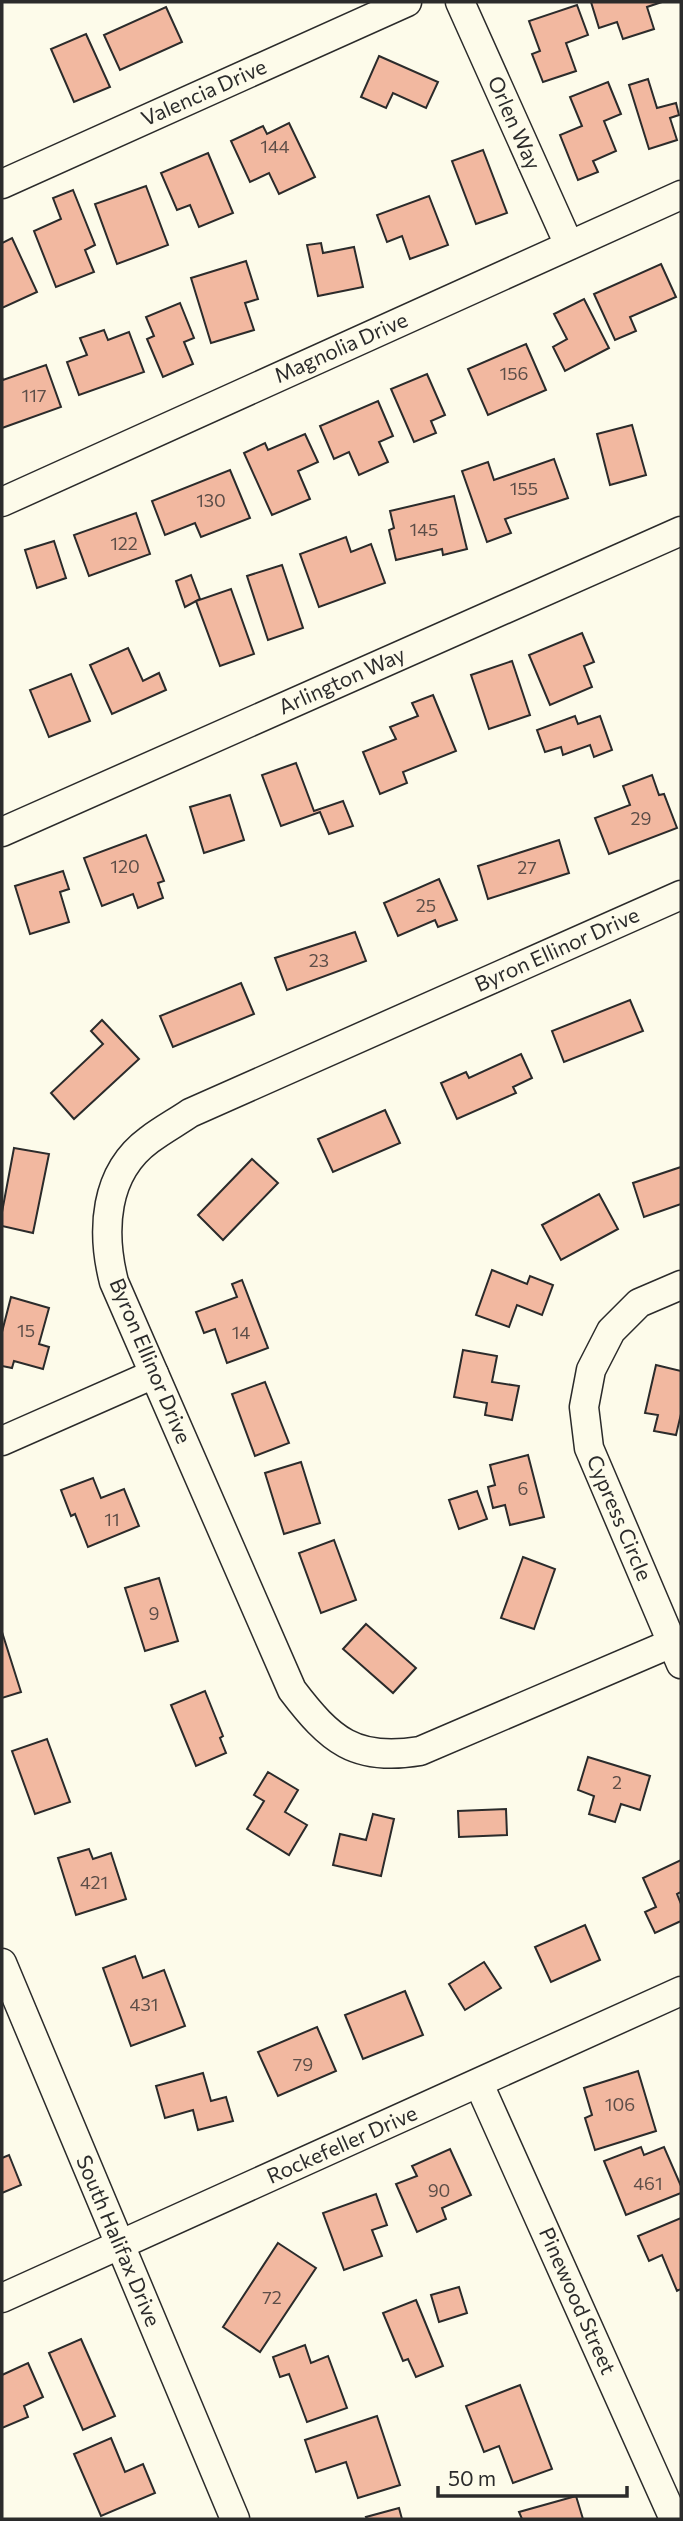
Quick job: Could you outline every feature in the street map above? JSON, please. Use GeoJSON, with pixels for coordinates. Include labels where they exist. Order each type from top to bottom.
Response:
{"type":"FeatureCollection","features":[{"type":"Feature","properties":{"kind":"street","name":"Valencia Drive"},"geometry":{"type":"LineString","coordinates":[[2,184],[407,2]]}},
{"type":"Feature","properties":{"kind":"street","name":"Orlen Way"},"geometry":{"type":"LineString","coordinates":[[460,2],[569,245]]}},
{"type":"Feature","properties":{"kind":"street","name":"Magnolia Drive"},"geometry":{"type":"LineString","coordinates":[[2,502],[681,195]]}},
{"type":"Feature","properties":{"kind":"street","name":"Arlington Way"},"geometry":{"type":"LineString","coordinates":[[2,831],[681,531]]}},
{"type":"Feature","properties":{"kind":"street","name":"Byron Ellinor Drive"},"geometry":{"type":"LineString","coordinates":[[677,1653],[420,1751],[396,1755],[363,1752],[334,1737],[313,1718],[292,1690],[114,1282],[107,1255],[110,1196],[123,1167],[147,1141],[190,1113],[681,895]]}},
{"type":"Feature","properties":{"kind":"street","name":"Cypress Circle"},"geometry":{"type":"LineString","coordinates":[[677,1653],[589,1448],[583,1407],[590,1370],[611,1331],[639,1303],[681,1285]]}},
{"type":"Feature","properties":{"kind":"street"},"geometry":{"type":"LineString","coordinates":[[2,1441],[155,1374]]}},
{"type":"Feature","properties":{"kind":"street","name":"South Halifax Drive"},"geometry":{"type":"LineString","coordinates":[[2,1963],[235,2519]]}},
{"type":"Feature","properties":{"kind":"street","name":"Rockefeller Drive"},"geometry":{"type":"LineString","coordinates":[[2,2298],[681,1991]]}},
{"type":"Feature","properties":{"kind":"street","name":"Pinewood Street"},"geometry":{"type":"LineString","coordinates":[[479,2084],[674,2519]]}},
{"type":"Feature","properties":{"kind":"building"},"geometry":{"type":"Polygon","coordinates":[[[591,2],[662,2],[647,7],[654,29],[623,39],[617,22],[599,28],[591,2]]]}},
{"type":"Feature","properties":{"kind":"building"},"geometry":{"type":"Polygon","coordinates":[[[577,5],[588,35],[566,43],[576,71],[543,82],[532,54],[540,51],[529,21],[577,5]]]}},
{"type":"Feature","properties":{"kind":"building"},"geometry":{"type":"Polygon","coordinates":[[[166,7],[182,42],[120,70],[104,35],[166,7]]]}},
{"type":"Feature","properties":{"kind":"building"},"geometry":{"type":"Polygon","coordinates":[[[86,34],[110,87],[74,102],[51,49],[86,34]]]}},
{"type":"Feature","properties":{"kind":"building"},"geometry":{"type":"Polygon","coordinates":[[[379,56],[438,82],[426,108],[393,93],[386,108],[361,97],[379,56]]]}},
{"type":"Feature","properties":{"kind":"building"},"geometry":{"type":"Polygon","coordinates":[[[648,79],[657,108],[676,103],[679,115],[670,118],[677,140],[649,149],[629,85],[648,79]]]}},
{"type":"Feature","properties":{"kind":"building"},"geometry":{"type":"Polygon","coordinates":[[[608,82],[621,114],[604,121],[616,151],[593,161],[598,172],[578,180],[560,135],[582,126],[570,97],[608,82]]]}},
{"type":"Feature","properties":{"kind":"building"},"geometry":{"type":"Polygon","coordinates":[[[289,123],[315,177],[279,194],[269,173],[250,182],[231,141],[263,126],[267,134],[289,123]]]}},
{"type":"Feature","properties":{"kind":"building"},"geometry":{"type":"Polygon","coordinates":[[[483,150],[507,213],[476,224],[452,161],[483,150]]]}},
{"type":"Feature","properties":{"kind":"building"},"geometry":{"type":"Polygon","coordinates":[[[208,153],[233,213],[199,227],[190,205],[177,210],[161,173],[208,153]]]}},
{"type":"Feature","properties":{"kind":"building"},"geometry":{"type":"Polygon","coordinates":[[[146,186],[168,245],[117,264],[95,204],[146,186]]]}},
{"type":"Feature","properties":{"kind":"building"},"geometry":{"type":"Polygon","coordinates":[[[73,190],[95,245],[85,250],[94,272],[56,287],[34,231],[61,219],[53,198],[73,190]]]}},
{"type":"Feature","properties":{"kind":"building"},"geometry":{"type":"Polygon","coordinates":[[[429,196],[448,245],[410,259],[402,236],[387,242],[377,215],[429,196]]]}},
{"type":"Feature","properties":{"kind":"building"},"geometry":{"type":"Polygon","coordinates":[[[12,238],[37,292],[2,308],[2,243],[12,238]]]}},
{"type":"Feature","properties":{"kind":"building"},"geometry":{"type":"Polygon","coordinates":[[[321,243],[323,253],[354,247],[363,287],[318,296],[307,245],[321,243]]]}},
{"type":"Feature","properties":{"kind":"building"},"geometry":{"type":"Polygon","coordinates":[[[246,261],[258,299],[245,303],[254,330],[211,343],[191,278],[246,261]]]}},
{"type":"Feature","properties":{"kind":"building"},"geometry":{"type":"Polygon","coordinates":[[[661,264],[676,297],[630,317],[636,331],[615,340],[594,294],[661,264]]]}},
{"type":"Feature","properties":{"kind":"building"},"geometry":{"type":"Polygon","coordinates":[[[584,299],[609,348],[565,371],[553,347],[567,339],[554,314],[584,299]]]}},
{"type":"Feature","properties":{"kind":"building"},"geometry":{"type":"Polygon","coordinates":[[[180,303],[194,338],[184,342],[193,364],[163,377],[147,339],[154,336],[146,317],[180,303]]]}},
{"type":"Feature","properties":{"kind":"building"},"geometry":{"type":"Polygon","coordinates":[[[104,330],[108,340],[129,332],[144,372],[79,395],[67,362],[87,355],[80,338],[104,330]]]}},
{"type":"Feature","properties":{"kind":"building"},"geometry":{"type":"Polygon","coordinates":[[[526,344],[546,390],[488,415],[468,369],[526,344]]]}},
{"type":"Feature","properties":{"kind":"building"},"geometry":{"type":"Polygon","coordinates":[[[46,365],[61,407],[2,428],[2,377],[3,380],[46,365]]]}},
{"type":"Feature","properties":{"kind":"building"},"geometry":{"type":"Polygon","coordinates":[[[427,374],[445,415],[431,421],[436,433],[414,442],[391,389],[427,374]]]}},
{"type":"Feature","properties":{"kind":"building"},"geometry":{"type":"Polygon","coordinates":[[[378,401],[393,436],[379,442],[388,462],[359,475],[349,452],[334,459],[320,426],[378,401]]]}},
{"type":"Feature","properties":{"kind":"building"},"geometry":{"type":"Polygon","coordinates":[[[632,425],[646,475],[610,485],[597,434],[632,425]]]}},
{"type":"Feature","properties":{"kind":"building"},"geometry":{"type":"Polygon","coordinates":[[[305,434],[318,462],[298,471],[310,499],[272,515],[244,453],[265,443],[268,450],[305,434]]]}},
{"type":"Feature","properties":{"kind":"building"},"geometry":{"type":"Polygon","coordinates":[[[554,459],[568,498],[505,519],[511,533],[487,542],[462,471],[488,462],[494,480],[554,459]]]}},
{"type":"Feature","properties":{"kind":"building"},"geometry":{"type":"Polygon","coordinates":[[[230,470],[250,518],[201,537],[195,523],[165,535],[152,501],[230,470]]]}},
{"type":"Feature","properties":{"kind":"building"},"geometry":{"type":"Polygon","coordinates":[[[454,496],[467,549],[443,555],[442,549],[396,560],[389,530],[394,528],[390,511],[454,496]]]}},
{"type":"Feature","properties":{"kind":"building"},"geometry":{"type":"Polygon","coordinates":[[[136,513],[150,554],[89,576],[74,535],[136,513]]]}},
{"type":"Feature","properties":{"kind":"building"},"geometry":{"type":"Polygon","coordinates":[[[346,537],[351,552],[371,544],[385,583],[319,607],[300,554],[346,537]]]}},
{"type":"Feature","properties":{"kind":"building"},"geometry":{"type":"Polygon","coordinates":[[[54,541],[66,578],[37,588],[25,550],[54,541]]]}},
{"type":"Feature","properties":{"kind":"building"},"geometry":{"type":"Polygon","coordinates":[[[282,565],[303,628],[268,640],[247,576],[282,565]]]}},
{"type":"Feature","properties":{"kind":"building"},"geometry":{"type":"Polygon","coordinates":[[[191,575],[200,599],[185,607],[176,581],[191,575]]]}},
{"type":"Feature","properties":{"kind":"building"},"geometry":{"type":"Polygon","coordinates":[[[231,589],[254,654],[220,666],[196,601],[231,589]]]}},
{"type":"Feature","properties":{"kind":"building"},"geometry":{"type":"Polygon","coordinates":[[[582,633],[594,662],[584,666],[592,687],[550,705],[529,655],[582,633]]]}},
{"type":"Feature","properties":{"kind":"building"},"geometry":{"type":"Polygon","coordinates":[[[128,648],[143,681],[159,673],[166,690],[112,714],[90,665],[128,648]]]}},
{"type":"Feature","properties":{"kind":"building"},"geometry":{"type":"Polygon","coordinates":[[[512,661],[530,715],[489,729],[471,675],[512,661]]]}},
{"type":"Feature","properties":{"kind":"building"},"geometry":{"type":"Polygon","coordinates":[[[71,674],[90,721],[49,737],[30,690],[71,674]]]}},
{"type":"Feature","properties":{"kind":"building"},"geometry":{"type":"Polygon","coordinates":[[[433,695],[456,751],[403,772],[407,783],[380,794],[363,752],[396,739],[390,727],[418,716],[412,703],[433,695]]]}},
{"type":"Feature","properties":{"kind":"building"},"geometry":{"type":"Polygon","coordinates":[[[575,716],[578,724],[600,716],[612,750],[594,757],[590,745],[563,755],[561,747],[545,752],[537,730],[575,716]]]}},
{"type":"Feature","properties":{"kind":"building"},"geometry":{"type":"Polygon","coordinates":[[[296,763],[314,811],[343,801],[353,826],[329,834],[320,812],[281,826],[262,775],[296,763]]]}},
{"type":"Feature","properties":{"kind":"building"},"geometry":{"type":"Polygon","coordinates":[[[652,775],[659,795],[664,794],[677,828],[609,854],[595,818],[630,805],[623,786],[652,775]]]}},
{"type":"Feature","properties":{"kind":"building"},"geometry":{"type":"Polygon","coordinates":[[[230,795],[244,840],[204,853],[190,807],[230,795]]]}},
{"type":"Feature","properties":{"kind":"building"},"geometry":{"type":"Polygon","coordinates":[[[146,835],[164,881],[158,883],[163,898],[138,908],[133,894],[102,906],[84,858],[146,835]]]}},
{"type":"Feature","properties":{"kind":"building"},"geometry":{"type":"Polygon","coordinates":[[[559,840],[569,873],[488,899],[478,866],[559,840]]]}},
{"type":"Feature","properties":{"kind":"building"},"geometry":{"type":"Polygon","coordinates":[[[63,871],[69,889],[60,892],[69,922],[30,934],[15,886],[63,871]]]}},
{"type":"Feature","properties":{"kind":"building"},"geometry":{"type":"Polygon","coordinates":[[[439,879],[457,920],[438,927],[435,920],[398,936],[384,903],[439,879]]]}},
{"type":"Feature","properties":{"kind":"building"},"geometry":{"type":"Polygon","coordinates":[[[355,932],[366,961],[287,990],[275,958],[355,932]]]}},
{"type":"Feature","properties":{"kind":"building"},"geometry":{"type":"Polygon","coordinates":[[[241,983],[254,1014],[173,1047],[160,1016],[241,983]]]}},
{"type":"Feature","properties":{"kind":"building"},"geometry":{"type":"Polygon","coordinates":[[[630,1000],[643,1031],[564,1062],[552,1031],[630,1000]]]}},
{"type":"Feature","properties":{"kind":"building"},"geometry":{"type":"Polygon","coordinates":[[[102,1020],[139,1059],[74,1119],[51,1093],[103,1044],[91,1031],[102,1020]]]}},
{"type":"Feature","properties":{"kind":"building"},"geometry":{"type":"Polygon","coordinates":[[[521,1054],[532,1078],[513,1087],[516,1093],[457,1119],[441,1083],[466,1072],[469,1078],[521,1054]]]}},
{"type":"Feature","properties":{"kind":"building"},"geometry":{"type":"Polygon","coordinates":[[[385,1110],[400,1143],[333,1172],[318,1139],[385,1110]]]}},
{"type":"Feature","properties":{"kind":"building"},"geometry":{"type":"Polygon","coordinates":[[[14,1148],[49,1154],[33,1233],[2,1226],[2,1212],[14,1148]]]}},
{"type":"Feature","properties":{"kind":"building"},"geometry":{"type":"Polygon","coordinates":[[[252,1159],[278,1183],[223,1240],[198,1215],[252,1159]]]}},
{"type":"Feature","properties":{"kind":"building"},"geometry":{"type":"Polygon","coordinates":[[[681,1167],[681,1204],[644,1217],[633,1183],[681,1167]]]}},
{"type":"Feature","properties":{"kind":"building"},"geometry":{"type":"Polygon","coordinates":[[[599,1194],[618,1229],[561,1260],[542,1225],[599,1194]]]}},
{"type":"Feature","properties":{"kind":"building"},"geometry":{"type":"Polygon","coordinates":[[[492,1270],[527,1284],[530,1276],[553,1285],[542,1315],[517,1305],[509,1327],[476,1315],[492,1270]]]}},
{"type":"Feature","properties":{"kind":"building"},"geometry":{"type":"Polygon","coordinates":[[[242,1280],[268,1348],[227,1363],[215,1329],[204,1333],[196,1312],[237,1297],[232,1284],[242,1280]]]}},
{"type":"Feature","properties":{"kind":"building"},"geometry":{"type":"Polygon","coordinates":[[[11,1297],[49,1308],[39,1344],[49,1347],[43,1369],[14,1361],[12,1368],[2,1366],[2,1332],[11,1297]]]}},
{"type":"Feature","properties":{"kind":"building"},"geometry":{"type":"Polygon","coordinates":[[[463,1350],[497,1356],[492,1382],[519,1386],[512,1420],[485,1415],[487,1403],[454,1397],[463,1350]]]}},
{"type":"Feature","properties":{"kind":"building"},"geometry":{"type":"Polygon","coordinates":[[[656,1365],[681,1371],[681,1414],[676,1435],[654,1431],[658,1415],[645,1413],[656,1365]]]}},
{"type":"Feature","properties":{"kind":"building"},"geometry":{"type":"Polygon","coordinates":[[[265,1382],[289,1443],[255,1456],[232,1394],[265,1382]]]}},
{"type":"Feature","properties":{"kind":"building"},"geometry":{"type":"Polygon","coordinates":[[[528,1455],[544,1517],[510,1525],[505,1505],[493,1508],[488,1487],[495,1485],[490,1465],[528,1455]]]}},
{"type":"Feature","properties":{"kind":"building"},"geometry":{"type":"Polygon","coordinates":[[[301,1462],[320,1523],[284,1534],[265,1473],[301,1462]]]}},
{"type":"Feature","properties":{"kind":"building"},"geometry":{"type":"Polygon","coordinates":[[[93,1478],[101,1498],[124,1489],[139,1526],[88,1547],[75,1514],[71,1516],[61,1490],[93,1478]]]}},
{"type":"Feature","properties":{"kind":"building"},"geometry":{"type":"Polygon","coordinates":[[[477,1491],[487,1519],[459,1529],[449,1500],[477,1491]]]}},
{"type":"Feature","properties":{"kind":"building"},"geometry":{"type":"Polygon","coordinates":[[[334,1540],[356,1600],[321,1613],[299,1553],[334,1540]]]}},
{"type":"Feature","properties":{"kind":"building"},"geometry":{"type":"Polygon","coordinates":[[[523,1557],[555,1569],[534,1629],[501,1618],[523,1557]]]}},
{"type":"Feature","properties":{"kind":"building"},"geometry":{"type":"Polygon","coordinates":[[[159,1578],[178,1641],[145,1651],[125,1588],[159,1578]]]}},
{"type":"Feature","properties":{"kind":"building"},"geometry":{"type":"Polygon","coordinates":[[[366,1624],[416,1668],[393,1693],[343,1649],[366,1624]]]}},
{"type":"Feature","properties":{"kind":"building"},"geometry":{"type":"Polygon","coordinates":[[[2,1632],[21,1692],[2,1698],[2,1632]]]}},
{"type":"Feature","properties":{"kind":"building"},"geometry":{"type":"Polygon","coordinates":[[[205,1691],[223,1736],[220,1738],[226,1753],[196,1766],[171,1705],[205,1691]]]}},
{"type":"Feature","properties":{"kind":"building"},"geometry":{"type":"Polygon","coordinates":[[[47,1739],[70,1802],[35,1814],[12,1751],[47,1739]]]}},
{"type":"Feature","properties":{"kind":"building"},"geometry":{"type":"Polygon","coordinates":[[[588,1757],[650,1776],[640,1810],[621,1804],[615,1822],[589,1814],[594,1796],[578,1790],[588,1757]]]}},
{"type":"Feature","properties":{"kind":"building"},"geometry":{"type":"Polygon","coordinates":[[[268,1772],[298,1790],[285,1812],[307,1825],[289,1855],[247,1829],[264,1801],[254,1795],[268,1772]]]}},
{"type":"Feature","properties":{"kind":"building"},"geometry":{"type":"Polygon","coordinates":[[[506,1809],[507,1835],[459,1837],[458,1811],[506,1809]]]}},
{"type":"Feature","properties":{"kind":"building"},"geometry":{"type":"Polygon","coordinates":[[[373,1814],[394,1819],[381,1876],[333,1865],[340,1834],[366,1840],[373,1814]]]}},
{"type":"Feature","properties":{"kind":"building"},"geometry":{"type":"Polygon","coordinates":[[[89,1849],[93,1859],[111,1853],[126,1899],[76,1915],[58,1858],[89,1849]]]}},
{"type":"Feature","properties":{"kind":"building"},"geometry":{"type":"Polygon","coordinates":[[[681,1860],[681,1892],[677,1894],[681,1904],[681,1921],[655,1933],[645,1912],[656,1907],[643,1878],[681,1860]]]}},
{"type":"Feature","properties":{"kind":"building"},"geometry":{"type":"Polygon","coordinates":[[[585,1925],[600,1960],[551,1982],[535,1947],[585,1925]]]}},
{"type":"Feature","properties":{"kind":"building"},"geometry":{"type":"Polygon","coordinates":[[[135,1956],[143,1978],[164,1970],[185,2026],[131,2046],[103,1968],[135,1956]]]}},
{"type":"Feature","properties":{"kind":"building"},"geometry":{"type":"Polygon","coordinates":[[[484,1962],[501,1988],[465,2010],[449,1984],[484,1962]]]}},
{"type":"Feature","properties":{"kind":"building"},"geometry":{"type":"Polygon","coordinates":[[[405,1991],[423,2035],[363,2059],[345,2015],[405,1991]]]}},
{"type":"Feature","properties":{"kind":"building"},"geometry":{"type":"Polygon","coordinates":[[[317,2027],[336,2071],[278,2096],[258,2052],[317,2027]]]}},
{"type":"Feature","properties":{"kind":"building"},"geometry":{"type":"Polygon","coordinates":[[[638,2071],[656,2131],[595,2150],[585,2118],[592,2115],[584,2088],[638,2071]]]}},
{"type":"Feature","properties":{"kind":"building"},"geometry":{"type":"Polygon","coordinates":[[[203,2073],[211,2101],[226,2097],[233,2121],[198,2130],[193,2110],[165,2118],[156,2086],[203,2073]]]}},
{"type":"Feature","properties":{"kind":"building"},"geometry":{"type":"Polygon","coordinates":[[[641,2147],[644,2155],[664,2147],[681,2186],[681,2193],[626,2215],[604,2161],[641,2147]]]}},
{"type":"Feature","properties":{"kind":"building"},"geometry":{"type":"Polygon","coordinates":[[[450,2149],[471,2195],[442,2208],[446,2219],[417,2232],[396,2184],[417,2176],[412,2166],[450,2149]]]}},
{"type":"Feature","properties":{"kind":"building"},"geometry":{"type":"Polygon","coordinates":[[[9,2155],[21,2185],[2,2193],[2,2158],[9,2155]]]}},
{"type":"Feature","properties":{"kind":"building"},"geometry":{"type":"Polygon","coordinates":[[[376,2194],[387,2225],[372,2230],[382,2256],[344,2270],[323,2213],[376,2194]]]}},
{"type":"Feature","properties":{"kind":"building"},"geometry":{"type":"Polygon","coordinates":[[[681,2218],[681,2289],[677,2291],[662,2255],[649,2261],[638,2236],[681,2218]]]}},
{"type":"Feature","properties":{"kind":"building"},"geometry":{"type":"Polygon","coordinates":[[[278,2243],[316,2268],[260,2352],[223,2327],[278,2243]]]}},
{"type":"Feature","properties":{"kind":"building"},"geometry":{"type":"Polygon","coordinates":[[[459,2287],[467,2313],[439,2322],[431,2295],[459,2287]]]}},
{"type":"Feature","properties":{"kind":"building"},"geometry":{"type":"Polygon","coordinates":[[[416,2300],[443,2366],[416,2377],[408,2359],[403,2361],[383,2313],[416,2300]]]}},
{"type":"Feature","properties":{"kind":"building"},"geometry":{"type":"Polygon","coordinates":[[[81,2339],[115,2416],[83,2430],[49,2353],[81,2339]]]}},
{"type":"Feature","properties":{"kind":"building"},"geometry":{"type":"Polygon","coordinates":[[[305,2345],[311,2363],[328,2356],[347,2408],[307,2422],[289,2374],[280,2377],[273,2357],[305,2345]]]}},
{"type":"Feature","properties":{"kind":"building"},"geometry":{"type":"Polygon","coordinates":[[[28,2363],[43,2397],[24,2406],[28,2417],[2,2428],[2,2375],[28,2363]]]}},
{"type":"Feature","properties":{"kind":"building"},"geometry":{"type":"Polygon","coordinates":[[[520,2385],[552,2469],[513,2483],[499,2446],[484,2452],[466,2406],[520,2385]]]}},
{"type":"Feature","properties":{"kind":"building"},"geometry":{"type":"Polygon","coordinates":[[[377,2416],[400,2485],[358,2498],[346,2462],[316,2472],[305,2440],[377,2416]]]}},
{"type":"Feature","properties":{"kind":"building"},"geometry":{"type":"Polygon","coordinates":[[[111,2438],[125,2472],[143,2464],[155,2493],[101,2516],[74,2454],[111,2438]]]}},
{"type":"Feature","properties":{"kind":"building"},"geometry":{"type":"Polygon","coordinates":[[[576,2496],[583,2519],[522,2519],[519,2512],[576,2496]]]}},
{"type":"Feature","properties":{"kind":"building"},"geometry":{"type":"Polygon","coordinates":[[[399,2508],[402,2519],[366,2517],[399,2508]]]}}]}
